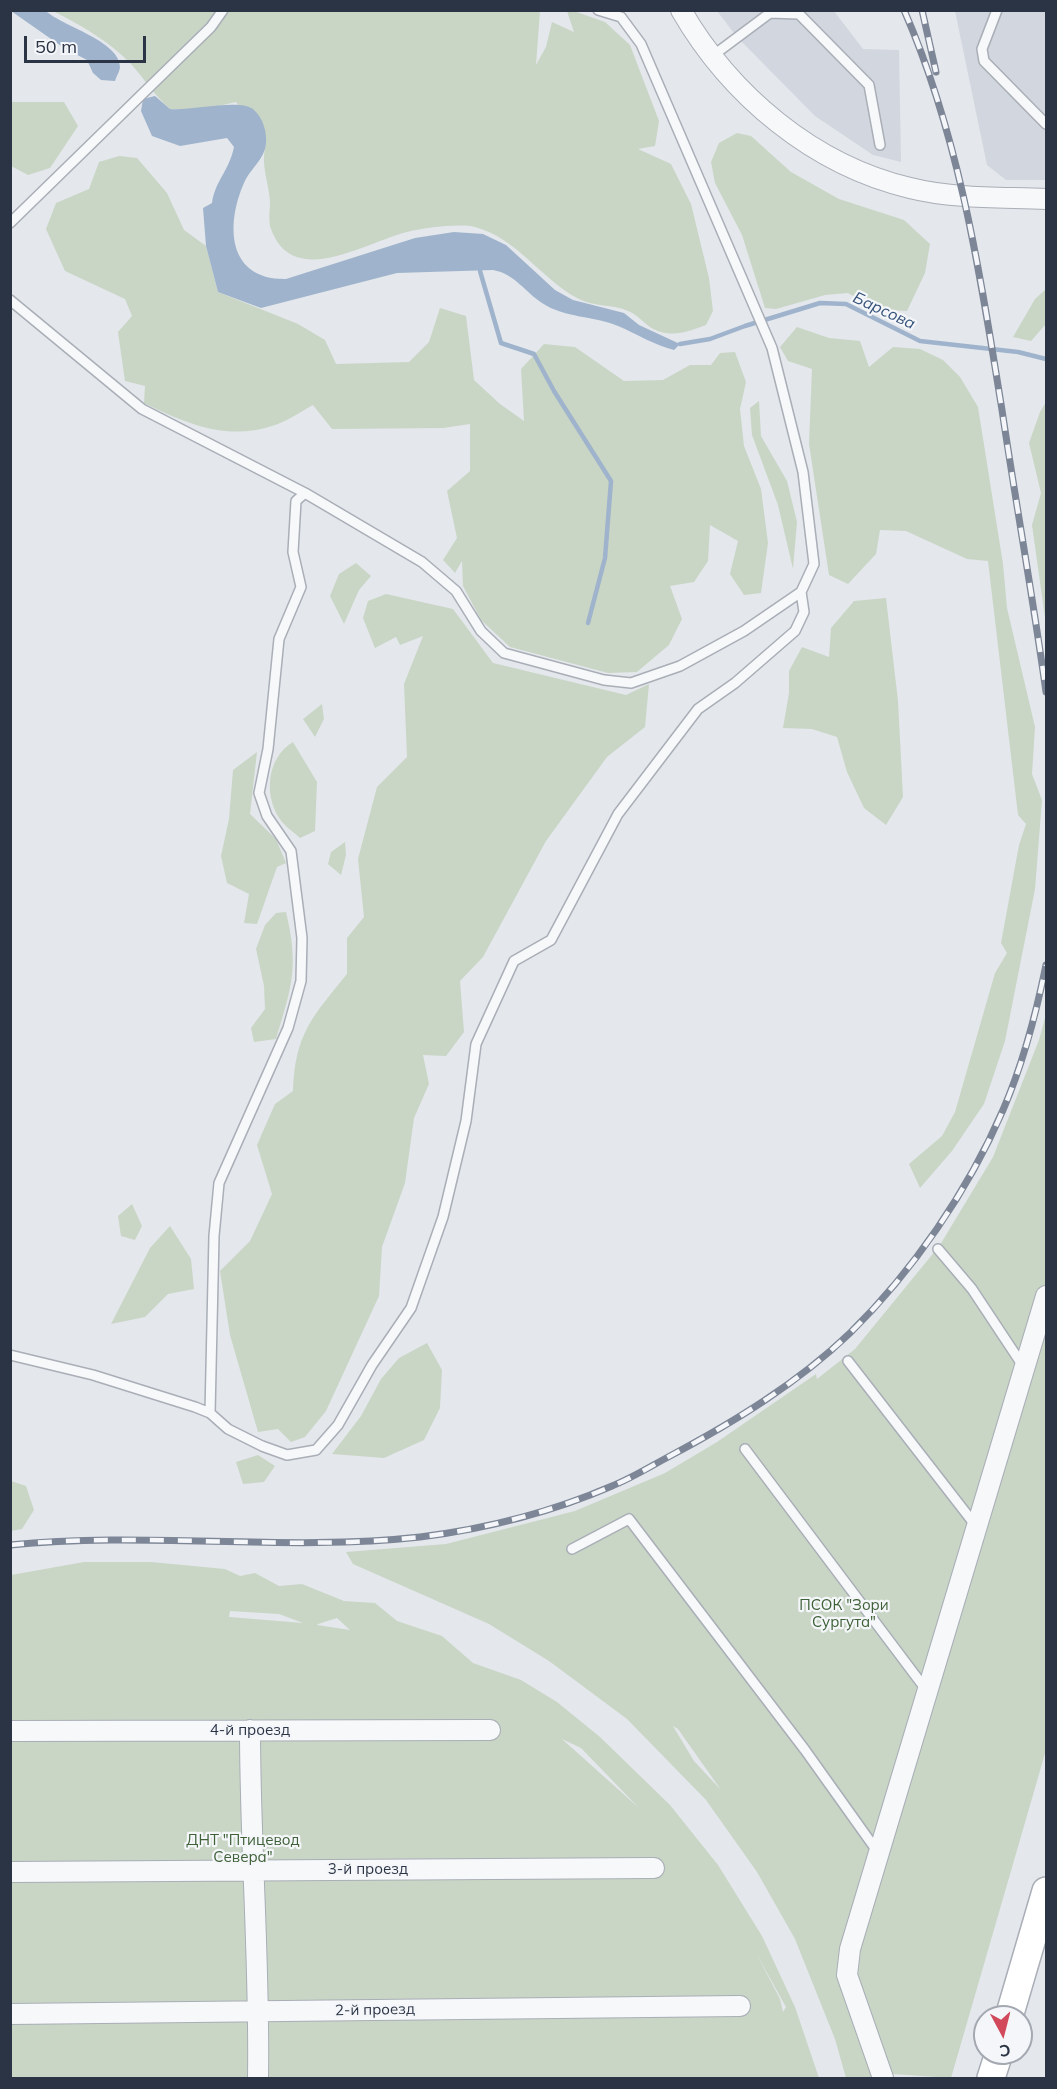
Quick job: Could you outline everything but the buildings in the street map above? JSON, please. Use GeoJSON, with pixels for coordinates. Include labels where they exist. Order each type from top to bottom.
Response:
{"type":"FeatureCollection","features":[{"type":"Feature","properties":{"kind":"main road"},"geometry":{"type":"LineString","coordinates":[[1013,2005],[1047,1891]]}},
{"type":"Feature","properties":{"kind":"street"},"geometry":{"type":"LineString","coordinates":[[681,10],[711,57],[739,90],[782,125],[819,150],[891,183],[928,192],[1047,199]]}},
{"type":"Feature","properties":{"kind":"street"},"geometry":{"type":"LineString","coordinates":[[883,2079],[847,1975],[850,1949],[1047,1296]]}},
{"type":"Feature","properties":{"kind":"street"},"geometry":{"type":"LineString","coordinates":[[250,1730],[250,1819],[255,1869],[259,2013],[258,2079]]}},
{"type":"Feature","properties":{"kind":"street","name":"4-й проезд"},"geometry":{"type":"LineString","coordinates":[[10,1731],[490,1730]]}},
{"type":"Feature","properties":{"kind":"street","name":"3-й проезд"},"geometry":{"type":"LineString","coordinates":[[10,1872],[654,1868]]}},
{"type":"Feature","properties":{"kind":"street","name":"2-й проезд"},"geometry":{"type":"LineString","coordinates":[[10,2014],[740,2006]]}},
{"type":"Feature","properties":{"kind":"lane"},"geometry":{"type":"LineString","coordinates":[[10,223],[211,27],[223,10]]}},
{"type":"Feature","properties":{"kind":"lane"},"geometry":{"type":"LineString","coordinates":[[10,300],[142,410],[305,493],[422,562],[456,591],[481,631],[504,653],[604,680],[631,682],[680,666],[744,631],[801,592],[814,564],[802,472],[772,348],[641,44],[621,17],[598,10]]}},
{"type":"Feature","properties":{"kind":"lane"},"geometry":{"type":"LineString","coordinates":[[998,10],[982,49],[984,61],[1047,124]]}},
{"type":"Feature","properties":{"kind":"lane"},"geometry":{"type":"LineString","coordinates":[[711,57],[770,12],[799,14],[869,85],[880,146]]}},
{"type":"Feature","properties":{"kind":"lane"},"geometry":{"type":"LineString","coordinates":[[210,1413],[214,1236],[219,1183],[288,1028],[301,981],[302,938],[291,851],[267,816],[259,793],[268,749],[279,639],[301,587],[293,552],[296,501],[305,493]]}},
{"type":"Feature","properties":{"kind":"lane"},"geometry":{"type":"LineString","coordinates":[[10,1355],[93,1376],[210,1413],[228,1429],[262,1446],[287,1455],[316,1450],[338,1425],[372,1365],[411,1308],[443,1217],[466,1121],[476,1044],[514,961],[551,940],[618,814],[698,709],[735,682],[795,632],[804,612],[801,592]]}},
{"type":"Feature","properties":{"kind":"lane"},"geometry":{"type":"LineString","coordinates":[[938,1249],[972,1289],[1024,1368]]}},
{"type":"Feature","properties":{"kind":"lane"},"geometry":{"type":"LineString","coordinates":[[848,1361],[976,1526]]}},
{"type":"Feature","properties":{"kind":"lane"},"geometry":{"type":"LineString","coordinates":[[745,1449],[927,1691]]}},
{"type":"Feature","properties":{"kind":"lane"},"geometry":{"type":"LineString","coordinates":[[572,1549],[629,1519],[805,1750],[879,1853]]}},
{"type":"Feature","properties":{"kind":"shaded area"},"geometry":{"type":"Polygon","coordinates":[[[717,11],[834,11],[863,49],[899,50],[901,162],[873,155],[815,116],[737,37],[717,11]]]}},
{"type":"Feature","properties":{"kind":"shaded area"},"geometry":{"type":"Polygon","coordinates":[[[955,11],[1046,11],[1046,180],[1006,180],[987,165],[955,11]]]}},
{"type":"Feature","properties":{"kind":"green space"},"geometry":{"type":"Polygon","coordinates":[[[53,11],[540,11],[536,65],[546,47],[552,22],[574,32],[567,11],[574,11],[605,22],[630,45],[659,121],[655,146],[638,149],[671,164],[691,204],[709,278],[713,311],[706,325],[699,328],[678,333],[657,331],[628,311],[579,299],[553,281],[504,240],[490,232],[468,226],[407,232],[332,257],[313,259],[296,257],[281,247],[271,229],[270,202],[264,166],[266,144],[236,102],[205,109],[170,109],[130,63],[112,47],[53,11]]]}},
{"type":"Feature","properties":{"kind":"green space"},"geometry":{"type":"Polygon","coordinates":[[[11,102],[64,102],[78,126],[50,168],[28,175],[11,166],[11,102]]]}},
{"type":"Feature","properties":{"kind":"green space"},"geometry":{"type":"Polygon","coordinates":[[[737,133],[751,136],[791,172],[839,199],[904,220],[930,244],[925,273],[907,311],[876,309],[848,293],[825,295],[776,309],[765,308],[742,235],[715,183],[711,162],[719,143],[737,133]]]}},
{"type":"Feature","properties":{"kind":"green space"},"geometry":{"type":"Polygon","coordinates":[[[119,156],[137,158],[167,193],[184,230],[206,246],[218,292],[298,324],[325,340],[336,364],[409,362],[429,342],[440,308],[466,316],[474,380],[500,404],[524,421],[521,369],[544,344],[575,347],[624,381],[663,380],[690,365],[711,365],[720,353],[735,352],[746,382],[740,409],[744,446],[761,489],[768,543],[761,593],[744,595],[730,574],[738,541],[710,525],[708,561],[694,582],[670,586],[682,619],[669,645],[637,672],[608,673],[510,647],[481,620],[463,586],[462,561],[455,573],[443,560],[457,538],[447,491],[470,471],[470,424],[443,428],[332,429],[313,405],[272,426],[238,432],[222,431],[190,423],[144,403],[145,386],[125,381],[118,332],[132,316],[125,299],[65,271],[46,229],[56,203],[89,189],[99,162],[119,156]]]}},
{"type":"Feature","properties":{"kind":"green space"},"geometry":{"type":"Polygon","coordinates":[[[1046,289],[1046,324],[1031,341],[1013,337],[1035,299],[1046,289]]]}},
{"type":"Feature","properties":{"kind":"green space"},"geometry":{"type":"Polygon","coordinates":[[[797,327],[829,338],[860,341],[869,367],[893,347],[920,349],[943,360],[960,377],[978,407],[1003,564],[1007,608],[1035,727],[1032,774],[1042,800],[1035,889],[1005,1041],[984,1104],[952,1151],[920,1188],[909,1164],[942,1136],[955,1112],[995,973],[1007,953],[1001,943],[1019,845],[1026,824],[1018,815],[988,561],[967,559],[906,531],[880,530],[876,554],[848,584],[829,575],[809,444],[812,369],[788,361],[780,347],[797,327]]]}},
{"type":"Feature","properties":{"kind":"green space"},"geometry":{"type":"Polygon","coordinates":[[[759,401],[761,436],[787,481],[797,522],[793,569],[778,505],[752,435],[750,408],[759,401]]]}},
{"type":"Feature","properties":{"kind":"green space"},"geometry":{"type":"Polygon","coordinates":[[[1046,402],[1046,625],[1032,525],[1041,493],[1029,443],[1046,402]]]}},
{"type":"Feature","properties":{"kind":"green space"},"geometry":{"type":"Polygon","coordinates":[[[356,563],[371,576],[359,590],[344,624],[330,596],[339,574],[356,563]]]}},
{"type":"Feature","properties":{"kind":"green space"},"geometry":{"type":"Polygon","coordinates":[[[386,594],[453,609],[493,663],[626,695],[649,684],[645,727],[607,757],[546,841],[483,957],[460,981],[464,1032],[446,1056],[423,1055],[429,1084],[414,1118],[405,1183],[382,1247],[379,1296],[326,1411],[305,1437],[291,1442],[278,1429],[258,1432],[230,1335],[220,1271],[250,1241],[272,1194],[257,1145],[275,1104],[293,1091],[297,1055],[308,1027],[324,1002],[347,974],[347,938],[364,917],[358,859],[377,787],[407,757],[404,684],[423,636],[400,645],[396,637],[375,648],[363,618],[368,601],[386,594]]]}},
{"type":"Feature","properties":{"kind":"green space"},"geometry":{"type":"Polygon","coordinates":[[[886,598],[898,701],[903,797],[886,825],[864,808],[847,772],[837,737],[812,729],[783,728],[789,693],[789,671],[802,647],[829,657],[831,628],[854,601],[886,598]]]}},
{"type":"Feature","properties":{"kind":"green space"},"geometry":{"type":"Polygon","coordinates":[[[322,704],[324,719],[315,737],[303,719],[322,704]]]}},
{"type":"Feature","properties":{"kind":"green space"},"geometry":{"type":"Polygon","coordinates":[[[293,742],[317,782],[315,831],[300,838],[284,824],[276,812],[270,790],[270,779],[277,758],[293,742]]]}},
{"type":"Feature","properties":{"kind":"green space"},"geometry":{"type":"Polygon","coordinates":[[[257,752],[250,814],[276,839],[286,863],[277,867],[257,924],[244,923],[249,894],[227,883],[221,856],[229,819],[233,770],[257,752]]]}},
{"type":"Feature","properties":{"kind":"green space"},"geometry":{"type":"Polygon","coordinates":[[[345,842],[346,855],[341,875],[328,864],[331,852],[345,842]]]}},
{"type":"Feature","properties":{"kind":"green space"},"geometry":{"type":"Polygon","coordinates":[[[286,912],[293,962],[290,990],[276,1039],[254,1042],[251,1028],[265,1009],[264,986],[256,949],[265,925],[276,913],[286,912]]]}},
{"type":"Feature","properties":{"kind":"green space","name":"ПСОК \"Зори Сургута\""},"geometry":{"type":"Polygon","coordinates":[[[1046,1014],[1046,1750],[951,2078],[893,2074],[877,2078],[846,2078],[835,2039],[795,1939],[757,1872],[706,1800],[627,1719],[549,1661],[489,1624],[353,1564],[346,1552],[446,1544],[575,1511],[665,1473],[717,1442],[816,1374],[817,1379],[855,1349],[940,1245],[993,1157],[1039,1040],[1046,1014]],[[673,1726],[694,1761],[721,1790],[678,1729],[673,1726]]]}},
{"type":"Feature","properties":{"kind":"green space"},"geometry":{"type":"Polygon","coordinates":[[[132,1204],[142,1226],[135,1240],[121,1236],[118,1216],[132,1204]]]}},
{"type":"Feature","properties":{"kind":"green space"},"geometry":{"type":"Polygon","coordinates":[[[170,1226],[191,1259],[194,1289],[168,1294],[145,1317],[111,1324],[150,1248],[170,1226]]]}},
{"type":"Feature","properties":{"kind":"green space"},"geometry":{"type":"Polygon","coordinates":[[[427,1343],[442,1370],[440,1408],[424,1440],[384,1458],[332,1454],[361,1416],[381,1379],[399,1358],[427,1343]]]}},
{"type":"Feature","properties":{"kind":"green space"},"geometry":{"type":"Polygon","coordinates":[[[258,1455],[275,1466],[264,1482],[243,1484],[236,1462],[258,1455]]]}},
{"type":"Feature","properties":{"kind":"green space"},"geometry":{"type":"Polygon","coordinates":[[[11,1481],[26,1486],[34,1510],[22,1529],[11,1531],[11,1481]]]}},
{"type":"Feature","properties":{"kind":"green space","name":"ДНТ \"Птицевод Севера\""},"geometry":{"type":"Polygon","coordinates":[[[84,1562],[151,1562],[225,1569],[240,1576],[255,1573],[279,1586],[302,1584],[344,1601],[375,1603],[397,1621],[442,1636],[473,1663],[521,1680],[557,1702],[600,1737],[670,1805],[718,1865],[762,1936],[795,2007],[819,2078],[11,2078],[11,1575],[84,1562]],[[230,1611],[229,1617],[303,1623],[279,1614],[230,1611]],[[337,1618],[317,1625],[350,1630],[337,1618]],[[562,1739],[639,1808],[581,1748],[562,1739]],[[756,1953],[780,1999],[783,2012],[786,2007],[756,1953]]]}},
{"type":"Feature","properties":{"kind":"water"},"geometry":{"type":"Polygon","coordinates":[[[11,11],[46,11],[101,42],[111,49],[117,58],[120,67],[115,81],[101,80],[93,73],[87,60],[64,48],[11,11]]]}},
{"type":"Feature","properties":{"kind":"water"},"geometry":{"type":"Polygon","coordinates":[[[155,96],[170,109],[238,105],[254,110],[260,117],[266,135],[265,150],[244,183],[234,216],[236,248],[242,260],[252,270],[267,277],[286,279],[415,238],[454,232],[483,234],[506,245],[555,290],[573,300],[624,313],[639,325],[680,344],[674,350],[609,323],[560,312],[536,299],[508,275],[493,270],[397,273],[261,308],[218,292],[206,246],[203,208],[212,203],[234,147],[227,138],[180,146],[152,136],[141,111],[143,99],[155,96]]]}},
{"type":"Feature","properties":{"kind":"waterway"},"geometry":{"type":"LineString","coordinates":[[480,271],[501,343],[534,354],[554,391],[611,481],[605,558],[588,623]]}},
{"type":"Feature","properties":{"kind":"waterway","name":"Барсова"},"geometry":{"type":"LineString","coordinates":[[680,344],[710,339],[820,303],[846,304],[920,341],[1018,352],[1046,359]]}},
{"type":"Feature","properties":{"kind":"railway"},"geometry":{"type":"LineString","coordinates":[[904,10],[940,107],[966,207],[994,359],[1046,692]]}},
{"type":"Feature","properties":{"kind":"railway"},"geometry":{"type":"LineString","coordinates":[[922,10],[936,72]]}},
{"type":"Feature","properties":{"kind":"railway"},"geometry":{"type":"LineString","coordinates":[[10,1545],[113,1540],[318,1543],[444,1534],[518,1518],[566,1504],[627,1479],[694,1443],[741,1415],[809,1369],[850,1333],[917,1257],[956,1200],[1003,1110],[1028,1039],[1046,965]]}}]}
